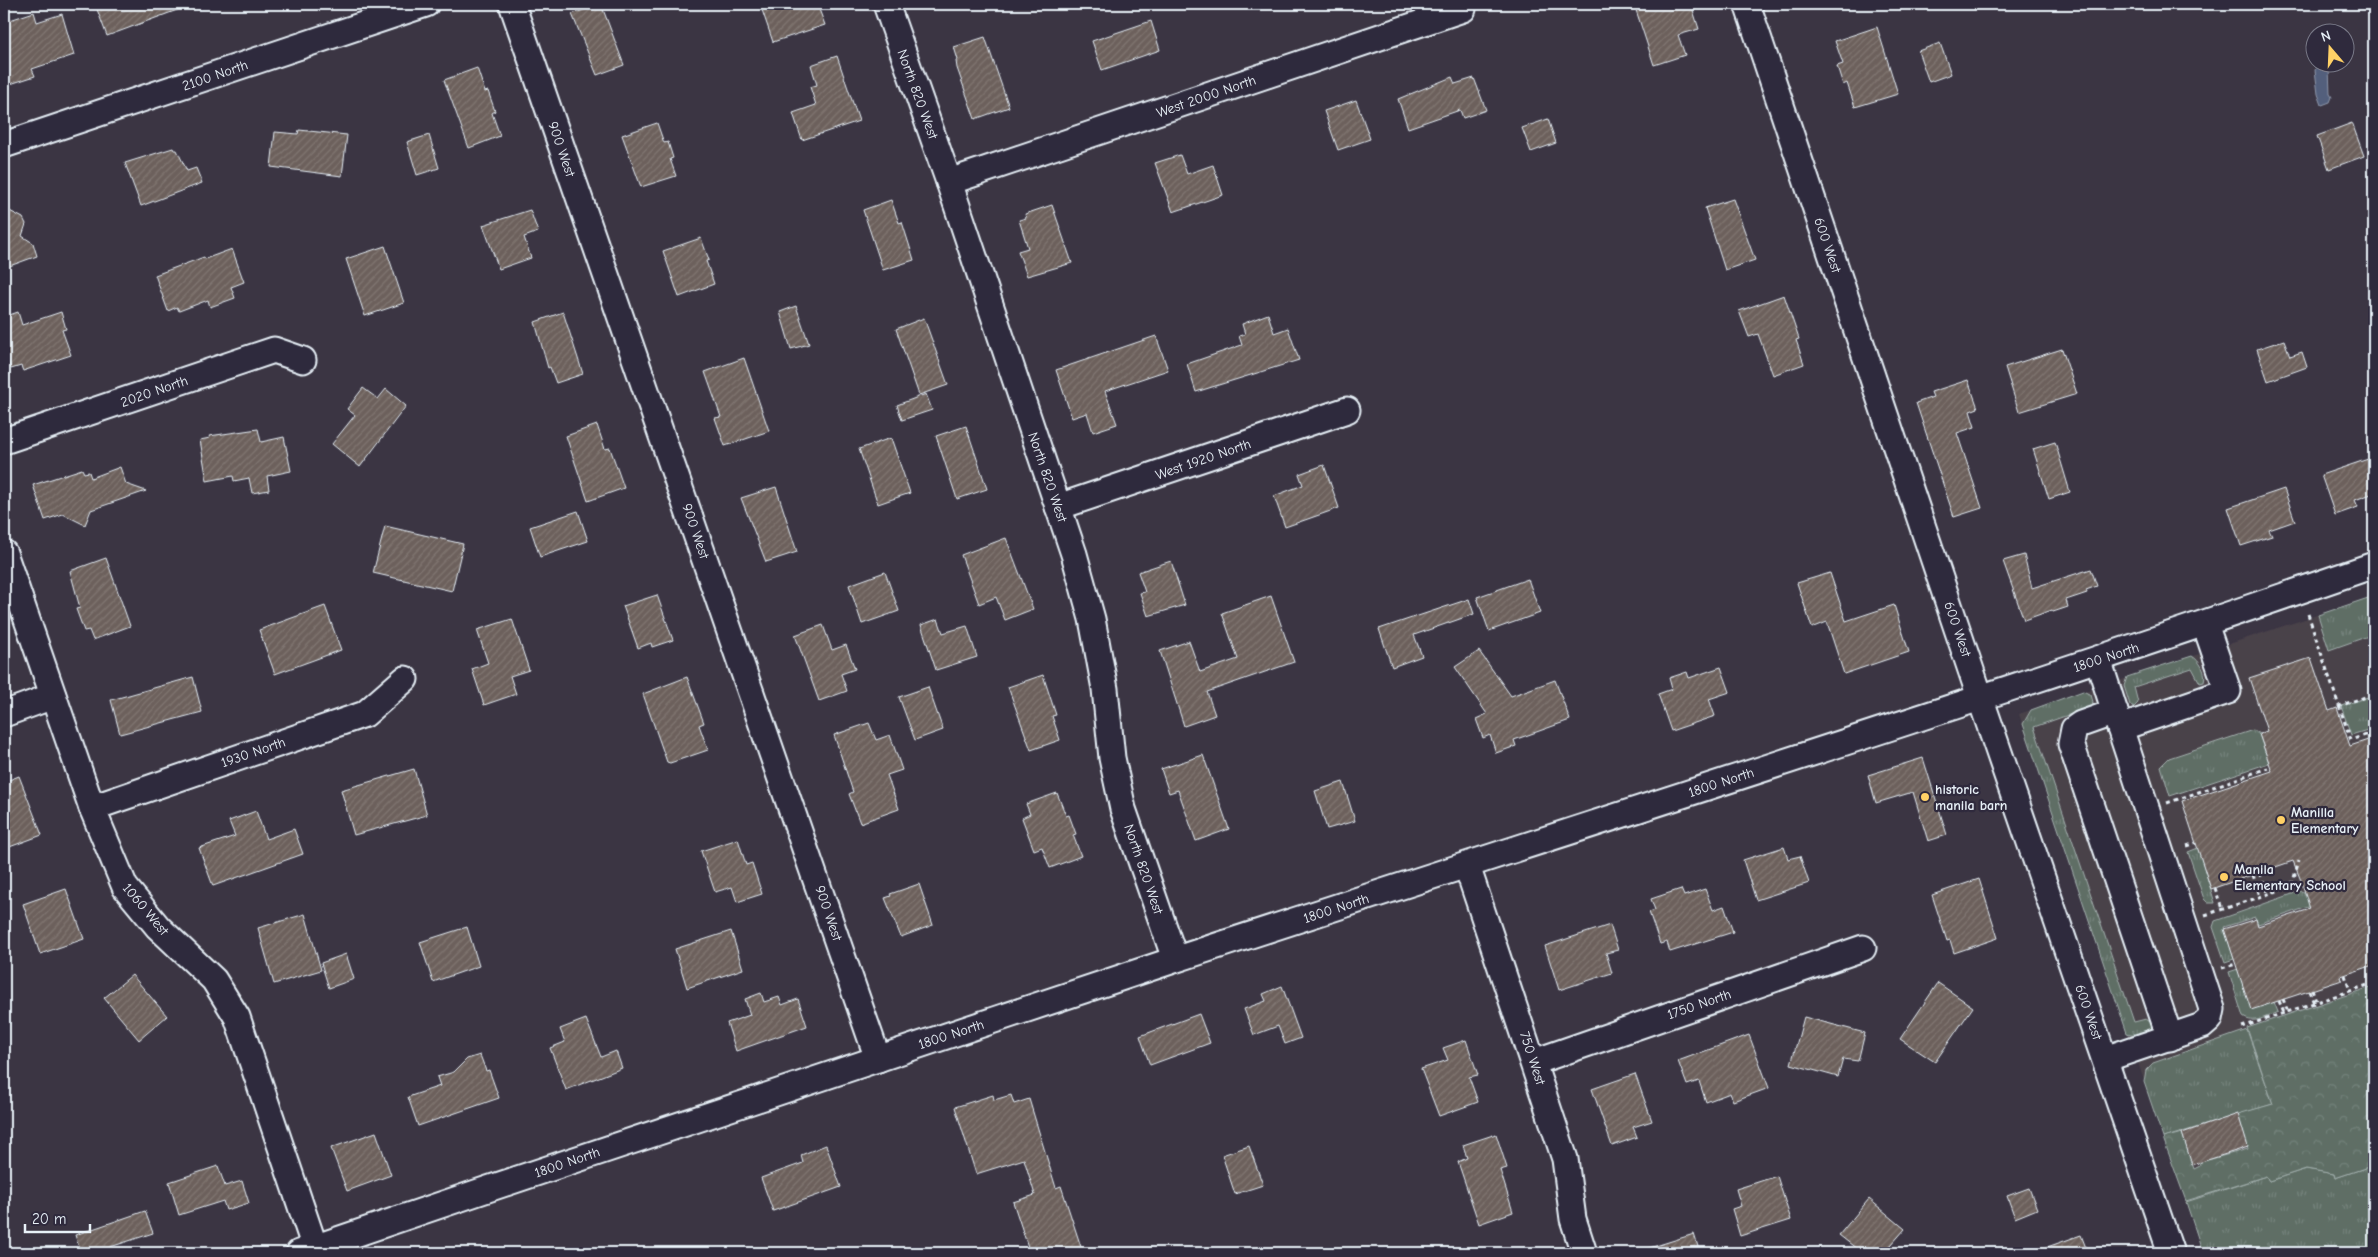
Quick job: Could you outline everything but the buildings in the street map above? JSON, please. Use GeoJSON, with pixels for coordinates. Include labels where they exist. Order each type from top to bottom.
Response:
{"type":"FeatureCollection","features":[{"type":"Feature","properties":{"kind":"street","name":"2100 North"},"geometry":{"type":"LineString","coordinates":[[4,145],[426,4]]}},
{"type":"Feature","properties":{"kind":"street","name":"900 West"},"geometry":{"type":"LineString","coordinates":[[512,4],[878,1059]]}},
{"type":"Feature","properties":{"kind":"street","name":"North 820 West"},"geometry":{"type":"LineString","coordinates":[[886,4],[950,182],[1074,554],[1092,619],[1105,689],[1112,758],[1123,808],[1176,959]]}},
{"type":"Feature","properties":{"kind":"street","name":"600 West"},"geometry":{"type":"LineString","coordinates":[[1747,4],[1980,697],[2171,1253]]}},
{"type":"Feature","properties":{"kind":"street","name":"West 2000 North"},"geometry":{"type":"LineString","coordinates":[[950,182],[1463,9]]}},
{"type":"Feature","properties":{"kind":"street","name":"2020 North"},"geometry":{"type":"LineString","coordinates":[[4,441],[274,350],[303,360]]}},
{"type":"Feature","properties":{"kind":"street","name":"West 1920 North"},"geometry":{"type":"LineString","coordinates":[[1058,507],[1347,410]]}},
{"type":"Feature","properties":{"kind":"street","name":"1060 West"},"geometry":{"type":"LineString","coordinates":[[4,553],[92,808],[125,887],[158,927],[214,980],[237,1017],[307,1250]]}},
{"type":"Feature","properties":{"kind":"street","name":"1800 North"},"geometry":{"type":"LineString","coordinates":[[307,1250],[1176,959],[2098,660],[2374,565]]}},
{"type":"Feature","properties":{"kind":"street"},"geometry":{"type":"LineString","coordinates":[[2170,1038],[2071,744],[2074,729],[2080,724],[2117,720],[2228,691],[2205,624]]}},
{"type":"Feature","properties":{"kind":"street"},"geometry":{"type":"LineString","coordinates":[[2098,660],[2212,1004],[2212,1014],[2207,1023],[2193,1030],[2105,1059]]}},
{"type":"Feature","properties":{"kind":"street","name":"1930 North"},"geometry":{"type":"LineString","coordinates":[[92,808],[365,714],[405,678]]}},
{"type":"Feature","properties":{"kind":"street"},"geometry":{"type":"LineString","coordinates":[[4,714],[53,696]]}},
{"type":"Feature","properties":{"kind":"street","name":"750 West"},"geometry":{"type":"LineString","coordinates":[[1467,866],[1565,1159],[1573,1219],[1584,1253]]}},
{"type":"Feature","properties":{"kind":"street","name":"1750 North"},"geometry":{"type":"LineString","coordinates":[[1534,1062],[1863,948]]}},
{"type":"Feature","properties":{"kind":"path"},"geometry":{"type":"LineString","coordinates":[[2308,614],[2351,740],[2374,732]]}},
{"type":"Feature","properties":{"kind":"path"},"geometry":{"type":"LineString","coordinates":[[2339,706],[2374,694]]}},
{"type":"Feature","properties":{"kind":"path"},"geometry":{"type":"LineString","coordinates":[[2167,803],[2268,768]]}},
{"type":"Feature","properties":{"kind":"path"},"geometry":{"type":"LineString","coordinates":[[2186,846],[2196,842]]}},
{"type":"Feature","properties":{"kind":"path"},"geometry":{"type":"LineString","coordinates":[[2292,885],[2299,860]]}},
{"type":"Feature","properties":{"kind":"path"},"geometry":{"type":"LineString","coordinates":[[2260,872],[2268,894]]}},
{"type":"Feature","properties":{"kind":"path"},"geometry":{"type":"LineString","coordinates":[[2253,875],[2260,896]]}},
{"type":"Feature","properties":{"kind":"path"},"geometry":{"type":"LineString","coordinates":[[2204,915],[2302,882]]}},
{"type":"Feature","properties":{"kind":"path"},"geometry":{"type":"LineString","coordinates":[[2215,888],[2222,909]]}},
{"type":"Feature","properties":{"kind":"path"},"geometry":{"type":"LineString","coordinates":[[2222,968],[2236,964]]}},
{"type":"Feature","properties":{"kind":"path"},"geometry":{"type":"LineString","coordinates":[[2344,974],[2350,991]]}},
{"type":"Feature","properties":{"kind":"path"},"geometry":{"type":"LineString","coordinates":[[2242,1027],[2374,983]]}},
{"type":"Feature","properties":{"kind":"path"},"geometry":{"type":"LineString","coordinates":[[2311,990],[2315,1003]]}},
{"type":"Feature","properties":{"kind":"path"},"geometry":{"type":"LineString","coordinates":[[2281,1000],[2286,1013]]}},
{"type":"Feature","properties":{"kind":"shaded area","name":"Manila Elementary School"},"geometry":{"type":"Polygon","coordinates":[[[2374,596],[2374,1253],[2203,1253],[2019,714],[2374,596]]]}},
{"type":"Feature","properties":{"kind":"green space"},"geometry":{"type":"Polygon","coordinates":[[[2374,596],[2374,634],[2329,650],[2318,615],[2374,596]]]}},
{"type":"Feature","properties":{"kind":"green space"},"geometry":{"type":"Polygon","coordinates":[[[2192,656],[2202,668],[2205,675],[2204,682],[2200,683],[2192,668],[2134,687],[2138,703],[2134,707],[2130,705],[2124,686],[2127,677],[2192,656]]]}},
{"type":"Feature","properties":{"kind":"green space"},"geometry":{"type":"Polygon","coordinates":[[[2083,691],[2091,695],[2093,702],[2091,707],[2034,727],[2134,1022],[2146,1019],[2153,1024],[2152,1029],[2140,1034],[2127,1033],[2023,724],[2031,710],[2083,691]]]}},
{"type":"Feature","properties":{"kind":"green space"},"geometry":{"type":"Polygon","coordinates":[[[2374,695],[2374,728],[2351,735],[2341,706],[2374,695]]]}},
{"type":"Feature","properties":{"kind":"green space"},"geometry":{"type":"Polygon","coordinates":[[[2253,730],[2259,734],[2269,763],[2170,796],[2161,766],[2169,758],[2253,730]]]}},
{"type":"Feature","properties":{"kind":"green space"},"geometry":{"type":"Polygon","coordinates":[[[2198,848],[2215,903],[2208,903],[2204,899],[2188,852],[2198,848]]]}},
{"type":"Feature","properties":{"kind":"green space"},"geometry":{"type":"Polygon","coordinates":[[[2301,891],[2309,891],[2314,905],[2258,924],[2255,917],[2224,927],[2234,959],[2225,962],[2213,927],[2215,921],[2301,891]]]}},
{"type":"Feature","properties":{"kind":"green space"},"geometry":{"type":"Polygon","coordinates":[[[2238,969],[2274,1002],[2278,1012],[2256,1020],[2243,1017],[2229,972],[2238,969]]]}},
{"type":"Feature","properties":{"kind":"green space"},"geometry":{"type":"Polygon","coordinates":[[[2374,986],[2374,1165],[2335,1178],[2334,1174],[2306,1169],[2269,1181],[2266,1176],[2186,1201],[2163,1138],[2182,1133],[2194,1169],[2200,1166],[2196,1157],[2211,1159],[2248,1149],[2238,1114],[2273,1104],[2247,1028],[2374,986]]]}},
{"type":"Feature","properties":{"kind":"green space"},"geometry":{"type":"Polygon","coordinates":[[[2247,1030],[2273,1104],[2163,1138],[2144,1082],[2146,1070],[2153,1063],[2247,1030]]]}},
{"type":"Feature","properties":{"kind":"green space"},"geometry":{"type":"Polygon","coordinates":[[[2374,1165],[2374,1253],[2203,1253],[2186,1202],[2266,1176],[2269,1181],[2306,1169],[2334,1174],[2335,1178],[2374,1165]]]}},
{"type":"Feature","properties":{"kind":"water"},"geometry":{"type":"Polygon","coordinates":[[[2315,72],[2329,72],[2330,94],[2332,97],[2330,102],[2322,105],[2318,94],[2315,72]]]}},
{"type":"Feature","properties":{"kind":"place","name":"historic manila barn"},"geometry":{"type":"Point","coordinates":[1925,797]}},
{"type":"Feature","properties":{"kind":"place","name":"Manilla Elementary"},"geometry":{"type":"Point","coordinates":[2281,820]}},
{"type":"Feature","properties":{"kind":"place","name":"Manila Elementary School"},"geometry":{"type":"Point","coordinates":[2224,877]}}]}
